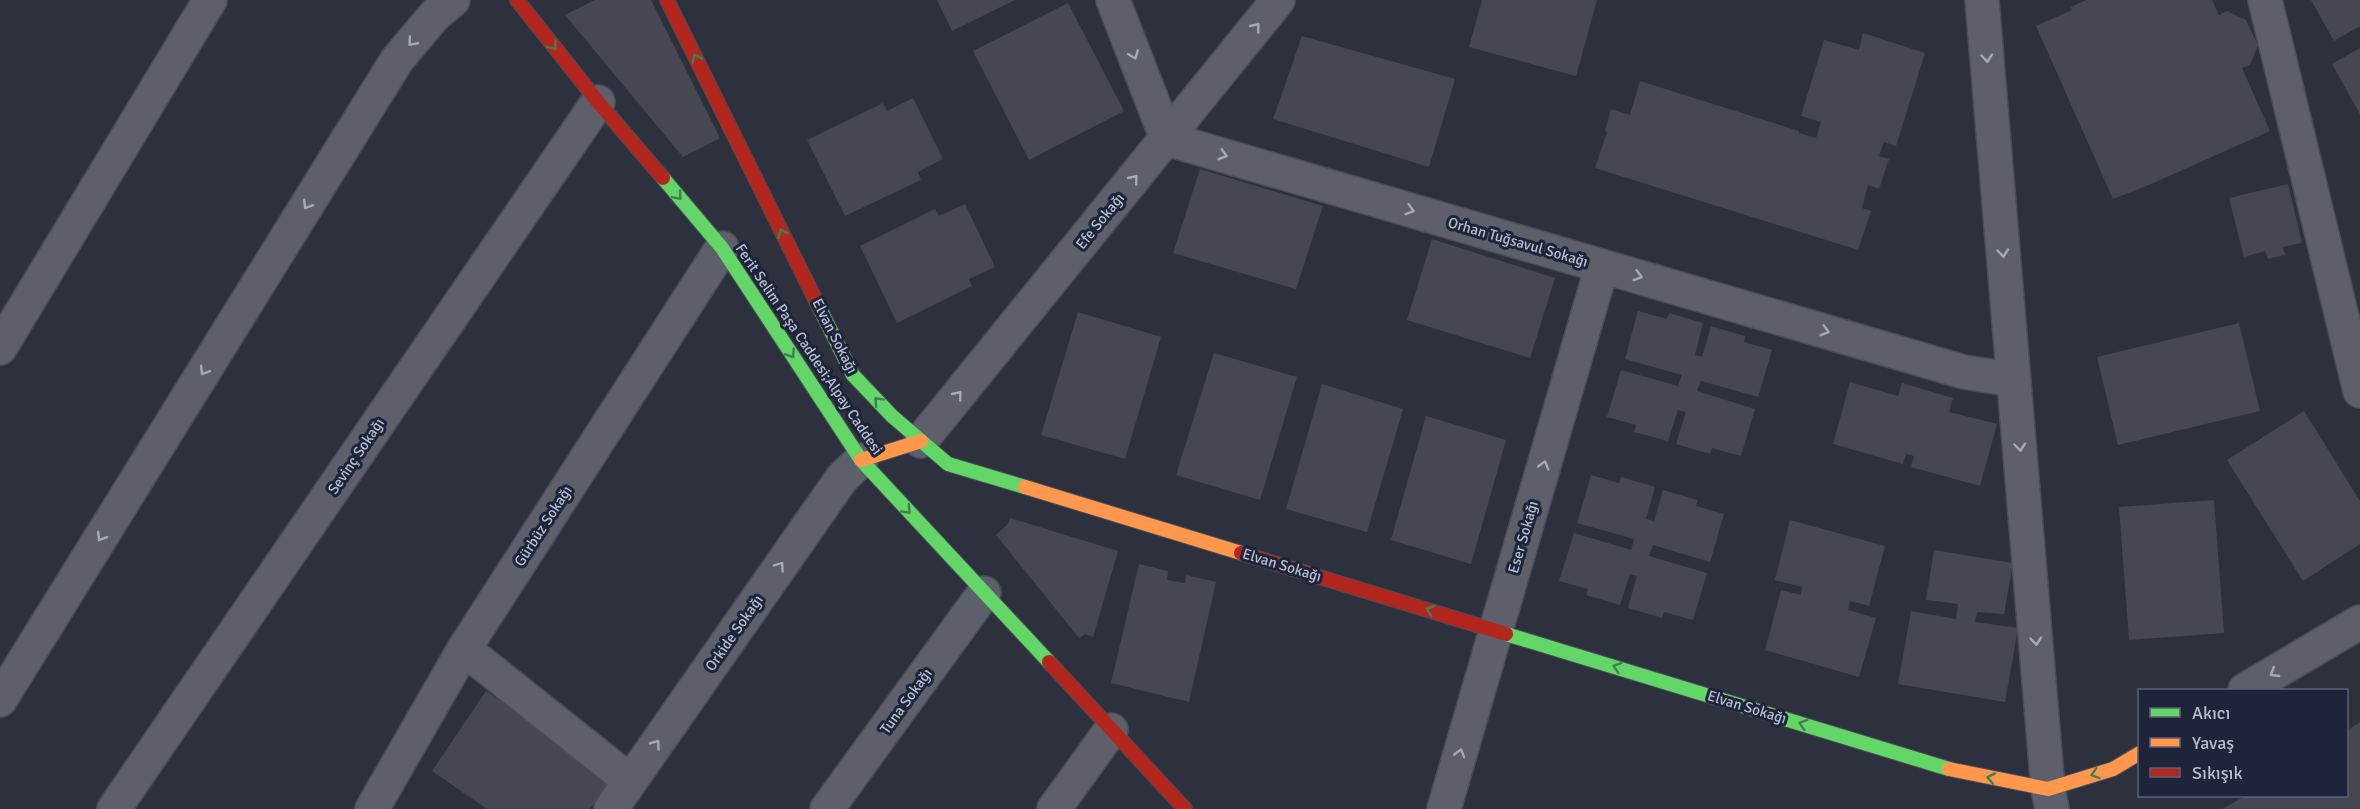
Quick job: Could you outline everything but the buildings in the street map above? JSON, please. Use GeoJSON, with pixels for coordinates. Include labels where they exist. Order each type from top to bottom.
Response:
{"type":"FeatureCollection","features":[{"type":"Feature","properties":{"kind":"street"},"geometry":{"type":"LineString","coordinates":[[0,348],[210,0]]}},
{"type":"Feature","properties":{"kind":"street"},"geometry":{"type":"LineString","coordinates":[[0,700],[397,60],[434,15],[453,0]]}},
{"type":"Feature","properties":{"kind":"street","name":"Ferit Selim Paşa Caddesi;Alpay Caddesi"},"geometry":{"type":"LineString","coordinates":[[517,0],[598,102],[722,248],[861,460],[1185,809]]}},
{"type":"Feature","properties":{"kind":"street","name":"Elvan Sokağı"},"geometry":{"type":"LineString","coordinates":[[667,0],[854,375],[892,416],[948,464],[2050,799],[2113,769],[2138,754]]}},
{"type":"Feature","properties":{"kind":"street"},"geometry":{"type":"LineString","coordinates":[[1113,0],[1167,139]]}},
{"type":"Feature","properties":{"kind":"street","name":"Efe Sokağı"},"geometry":{"type":"LineString","coordinates":[[921,441],[1278,0]]}},
{"type":"Feature","properties":{"kind":"street"},"geometry":{"type":"LineString","coordinates":[[1982,0],[2050,799]]}},
{"type":"Feature","properties":{"kind":"street"},"geometry":{"type":"LineString","coordinates":[[2265,0],[2360,391]]}},
{"type":"Feature","properties":{"kind":"street","name":"Sevinç Sokağı"},"geometry":{"type":"LineString","coordinates":[[114,809],[598,102]]}},
{"type":"Feature","properties":{"kind":"street","name":"Orhan Tuğsavul Sokağı"},"geometry":{"type":"LineString","coordinates":[[1167,139],[1964,372],[2014,380]]}},
{"type":"Feature","properties":{"kind":"street","name":"Gürbüz Sokağı"},"geometry":{"type":"LineString","coordinates":[[372,809],[464,649],[722,248]]}},
{"type":"Feature","properties":{"kind":"street","name":"Eser Sokağı"},"geometry":{"type":"LineString","coordinates":[[1444,809],[1602,266]]}},
{"type":"Feature","properties":{"kind":"street"},"geometry":{"type":"LineString","coordinates":[[861,460],[921,441]]}},
{"type":"Feature","properties":{"kind":"street","name":"Orkide Sokağı"},"geometry":{"type":"LineString","coordinates":[[611,809],[842,478],[861,460]]}},
{"type":"Feature","properties":{"kind":"street","name":"Tuna Sokağı"},"geometry":{"type":"LineString","coordinates":[[827,809],[984,593]]}},
{"type":"Feature","properties":{"kind":"street"},"geometry":{"type":"LineString","coordinates":[[2247,689],[2360,622]]}},
{"type":"Feature","properties":{"kind":"street"},"geometry":{"type":"LineString","coordinates":[[464,649],[630,781]]}},
{"type":"Feature","properties":{"kind":"street"},"geometry":{"type":"LineString","coordinates":[[1054,809],[1112,730]]}},
{"type":"Feature","properties":{"kind":"traffic: fast"},"geometry":{"type":"LineString","coordinates":[[663,178],[722,248],[861,460],[1049,662]]}},
{"type":"Feature","properties":{"kind":"traffic: fast"},"geometry":{"type":"LineString","coordinates":[[821,311],[853,375],[892,416],[948,464],[1025,487]]}},
{"type":"Feature","properties":{"kind":"traffic: fast"},"geometry":{"type":"LineString","coordinates":[[1506,634],[1949,769]]}},
{"type":"Feature","properties":{"kind":"traffic: slow"},"geometry":{"type":"LineString","coordinates":[[861,460],[921,441]]}},
{"type":"Feature","properties":{"kind":"traffic: slow"},"geometry":{"type":"LineString","coordinates":[[1025,487],[1241,553]]}},
{"type":"Feature","properties":{"kind":"traffic: slow"},"geometry":{"type":"LineString","coordinates":[[1949,769],[2048,789],[2113,769],[2138,754]]}},
{"type":"Feature","properties":{"kind":"traffic: jam"},"geometry":{"type":"LineString","coordinates":[[517,0],[598,102],[663,178]]}},
{"type":"Feature","properties":{"kind":"traffic: jam"},"geometry":{"type":"LineString","coordinates":[[667,0],[821,311]]}},
{"type":"Feature","properties":{"kind":"traffic: jam"},"geometry":{"type":"LineString","coordinates":[[1241,553],[1506,634]]}},
{"type":"Feature","properties":{"kind":"traffic: jam"},"geometry":{"type":"LineString","coordinates":[[1049,662],[1185,809]]}}]}
